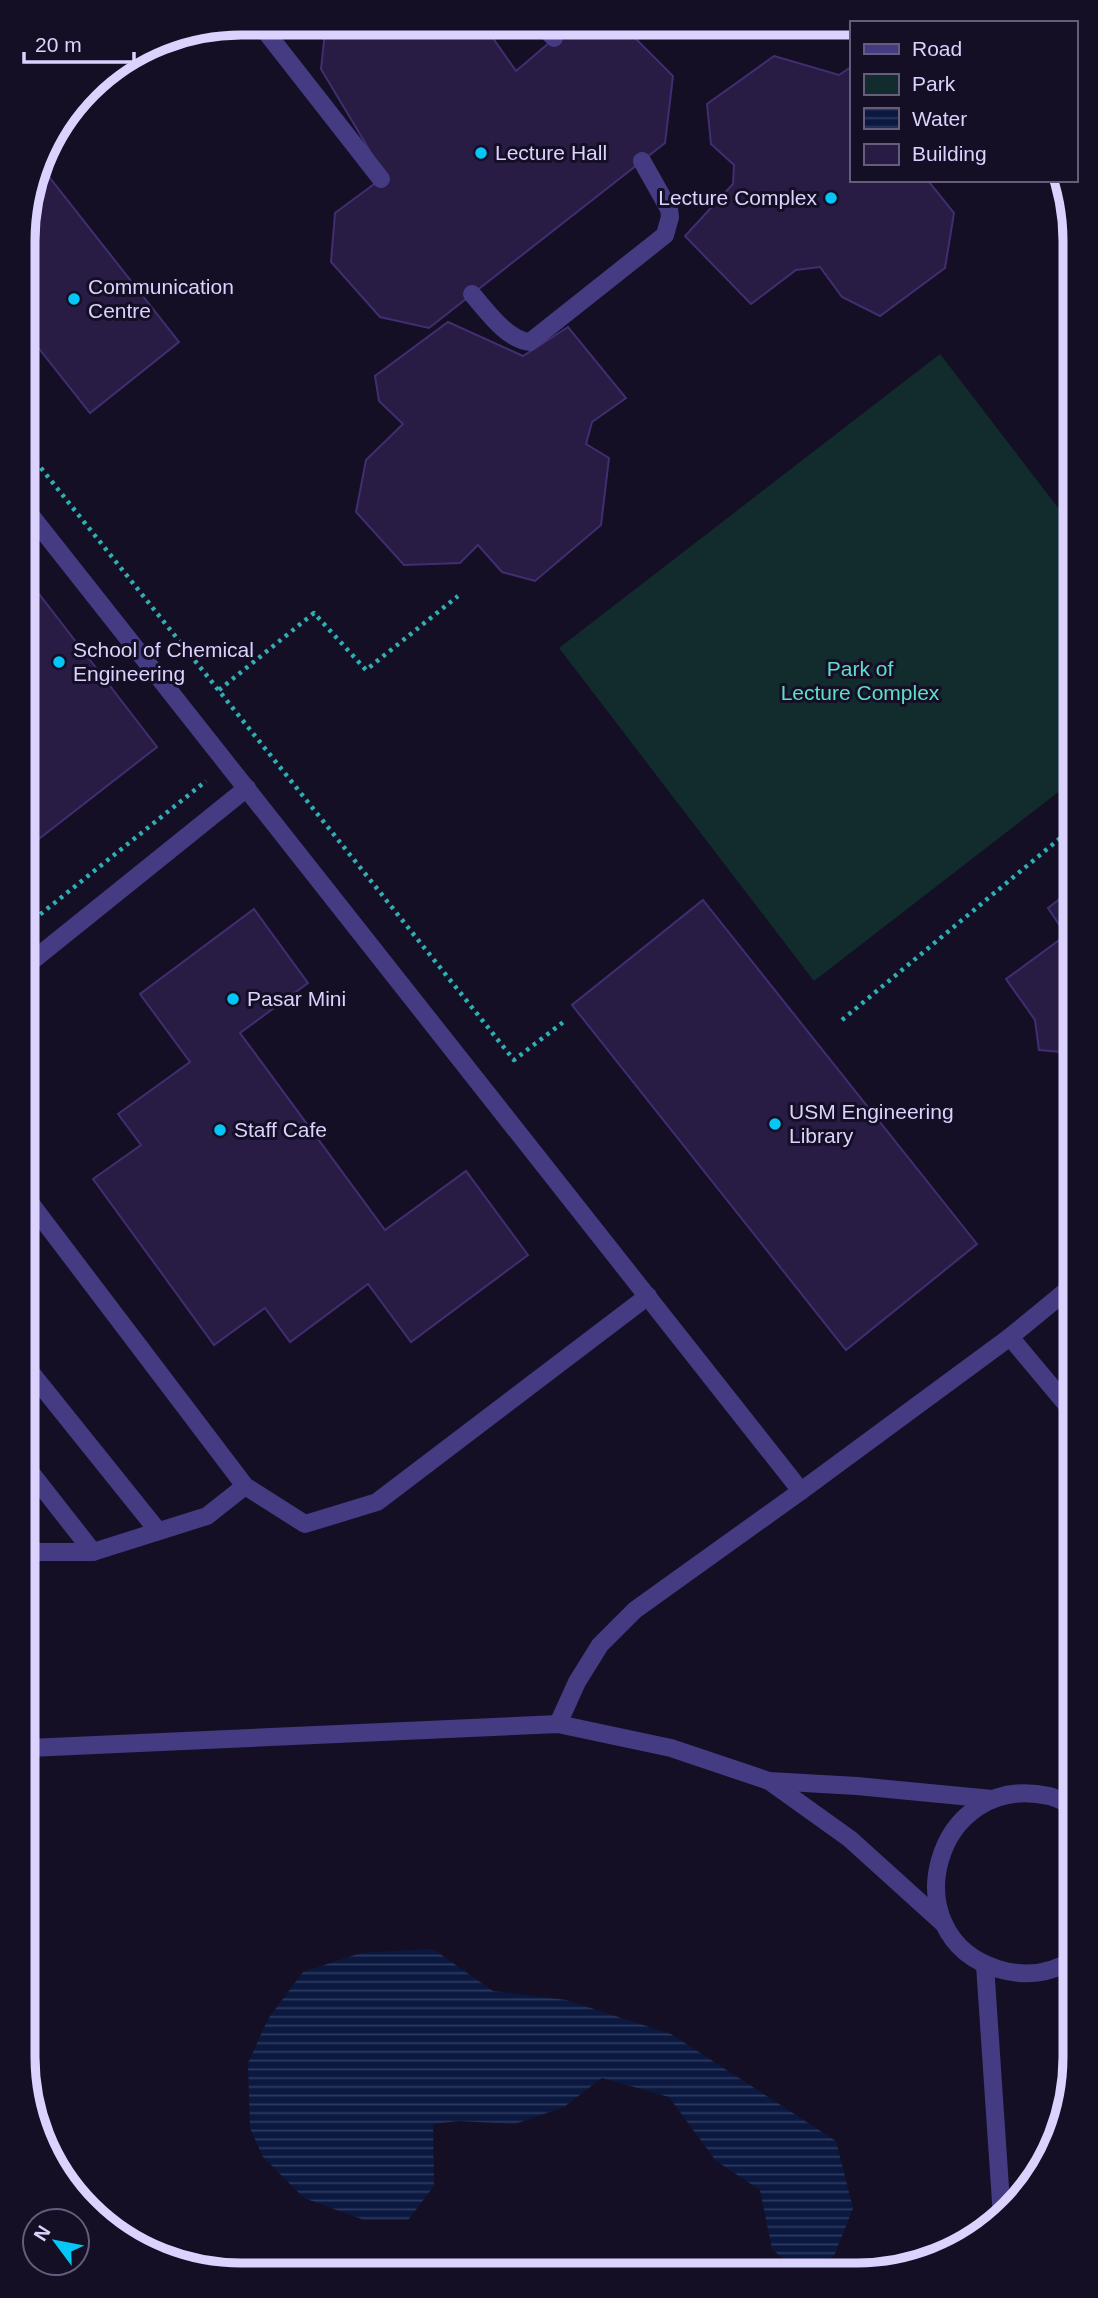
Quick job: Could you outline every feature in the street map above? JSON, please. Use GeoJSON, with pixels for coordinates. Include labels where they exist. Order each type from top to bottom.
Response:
{"type":"FeatureCollection","features":[{"type":"Feature","properties":{"kind":"street"},"geometry":{"type":"LineString","coordinates":[[267,35],[380,179]]}},
{"type":"Feature","properties":{"kind":"street"},"geometry":{"type":"LineString","coordinates":[[472,294],[493,318],[520,341],[530,342],[665,235],[670,217],[669,209],[642,161]]}},
{"type":"Feature","properties":{"kind":"street"},"geometry":{"type":"LineString","coordinates":[[35,521],[801,1491]]}},
{"type":"Feature","properties":{"kind":"street"},"geometry":{"type":"LineString","coordinates":[[35,959],[247,788]]}},
{"type":"Feature","properties":{"kind":"street"},"geometry":{"type":"LineString","coordinates":[[35,1210],[245,1486],[305,1524],[377,1502],[648,1296]]}},
{"type":"Feature","properties":{"kind":"street"},"geometry":{"type":"LineString","coordinates":[[558,1724],[577,1682],[600,1645],[635,1610],[1010,1337],[1063,1293]]}},
{"type":"Feature","properties":{"kind":"street"},"geometry":{"type":"LineString","coordinates":[[1010,1337],[1063,1400]]}},
{"type":"Feature","properties":{"kind":"street"},"geometry":{"type":"LineString","coordinates":[[35,1378],[158,1531]]}},
{"type":"Feature","properties":{"kind":"street"},"geometry":{"type":"LineString","coordinates":[[35,1478],[93,1552]]}},
{"type":"Feature","properties":{"kind":"street"},"geometry":{"type":"LineString","coordinates":[[35,1552],[93,1552],[206,1516],[245,1486]]}},
{"type":"Feature","properties":{"kind":"street"},"geometry":{"type":"LineString","coordinates":[[35,1748],[558,1724],[671,1748],[769,1781],[992,1799],[1021,1793],[1051,1796],[1063,1802]]}},
{"type":"Feature","properties":{"kind":"street"},"geometry":{"type":"LineString","coordinates":[[769,1781],[850,1839],[944,1924],[961,1948],[985,1965],[1014,1974],[1044,1972],[1063,1964]]}},
{"type":"Feature","properties":{"kind":"street"},"geometry":{"type":"LineString","coordinates":[[1051,1796],[1063,1793]]}},
{"type":"Feature","properties":{"kind":"street"},"geometry":{"type":"LineString","coordinates":[[944,1924],[936,1896],[937,1866],[948,1838],[967,1815],[992,1799]]}},
{"type":"Feature","properties":{"kind":"street"},"geometry":{"type":"LineString","coordinates":[[985,1965],[1001,2205]]}},
{"type":"Feature","properties":{"kind":"path"},"geometry":{"type":"LineString","coordinates":[[35,460],[514,1060],[566,1020]]}},
{"type":"Feature","properties":{"kind":"path"},"geometry":{"type":"LineString","coordinates":[[219,690],[314,613],[366,670],[458,596]]}},
{"type":"Feature","properties":{"kind":"path"},"geometry":{"type":"LineString","coordinates":[[35,919],[207,780]]}},
{"type":"Feature","properties":{"kind":"path"},"geometry":{"type":"LineString","coordinates":[[842,1020],[1063,836]]}},
{"type":"Feature","properties":{"kind":"green space","name":"Park of Lecture Complex"},"geometry":{"type":"Polygon","coordinates":[[[940,354],[1063,514],[1063,788],[814,981],[559,648],[940,354]]]}},
{"type":"Feature","properties":{"kind":"water"},"geometry":{"type":"Polygon","coordinates":[[[433,1949],[493,1991],[566,2000],[671,2034],[836,2141],[853,2208],[834,2256],[822,2263],[788,2263],[772,2249],[760,2190],[716,2161],[669,2097],[602,2078],[564,2107],[515,2124],[459,2121],[433,2124],[434,2186],[408,2220],[364,2220],[304,2198],[263,2157],[250,2128],[248,2063],[268,2019],[303,1972],[361,1953],[433,1949]]]}},
{"type":"Feature","properties":{"kind":"building"},"geometry":{"type":"Polygon","coordinates":[[[325,35],[491,35],[516,71],[558,35],[632,35],[673,76],[665,143],[429,328],[380,317],[331,262],[335,213],[385,176],[321,69],[325,35]]]}},
{"type":"Feature","properties":{"kind":"building","name":"Lecture Complex"},"geometry":{"type":"Polygon","coordinates":[[[774,56],[839,75],[850,68],[850,182],[931,182],[954,213],[945,268],[880,316],[842,297],[820,267],[796,270],[751,304],[685,236],[733,184],[734,165],[711,144],[707,104],[774,56]]]}},
{"type":"Feature","properties":{"kind":"building"},"geometry":{"type":"Polygon","coordinates":[[[47,174],[179,342],[90,413],[35,344],[35,227],[47,174]]]}},
{"type":"Feature","properties":{"kind":"building"},"geometry":{"type":"Polygon","coordinates":[[[448,322],[523,356],[568,327],[626,398],[592,422],[586,444],[609,458],[601,525],[535,581],[502,572],[478,545],[460,563],[404,565],[356,512],[366,460],[403,424],[379,401],[375,376],[448,322]]]}},
{"type":"Feature","properties":{"kind":"building","name":"School of Chemical Engineering"},"geometry":{"type":"Polygon","coordinates":[[[35,589],[157,747],[35,842],[35,589]]]}},
{"type":"Feature","properties":{"kind":"building"},"geometry":{"type":"Polygon","coordinates":[[[1063,896],[1063,930],[1048,908],[1063,896]]]}},
{"type":"Feature","properties":{"kind":"building","name":"USM Engineering Library"},"geometry":{"type":"Polygon","coordinates":[[[703,900],[977,1244],[846,1350],[572,1005],[703,900]]]}},
{"type":"Feature","properties":{"kind":"building","name":"Staff Cafe"},"geometry":{"type":"Polygon","coordinates":[[[254,909],[308,983],[240,1033],[385,1230],[466,1171],[528,1255],[411,1342],[368,1284],[290,1342],[265,1308],[214,1345],[93,1179],[141,1145],[118,1114],[190,1062],[140,994],[254,909]]]}},
{"type":"Feature","properties":{"kind":"building"},"geometry":{"type":"Polygon","coordinates":[[[1063,937],[1063,1055],[1061,1052],[1039,1050],[1035,1020],[1006,979],[1063,937]]]}},
{"type":"Feature","properties":{"kind":"place","name":"Lecture Hall"},"geometry":{"type":"Point","coordinates":[481,153]}},
{"type":"Feature","properties":{"kind":"place","name":"Lecture Complex"},"geometry":{"type":"Point","coordinates":[831,198]}},
{"type":"Feature","properties":{"kind":"place","name":"Communication Centre"},"geometry":{"type":"Point","coordinates":[74,299]}},
{"type":"Feature","properties":{"kind":"place","name":"School of Chemical Engineering"},"geometry":{"type":"Point","coordinates":[59,662]}},
{"type":"Feature","properties":{"kind":"place","name":"Pasar Mini"},"geometry":{"type":"Point","coordinates":[233,999]}},
{"type":"Feature","properties":{"kind":"place","name":"USM Engineering Library"},"geometry":{"type":"Point","coordinates":[775,1124]}},
{"type":"Feature","properties":{"kind":"place","name":"Staff Cafe"},"geometry":{"type":"Point","coordinates":[220,1130]}}]}
